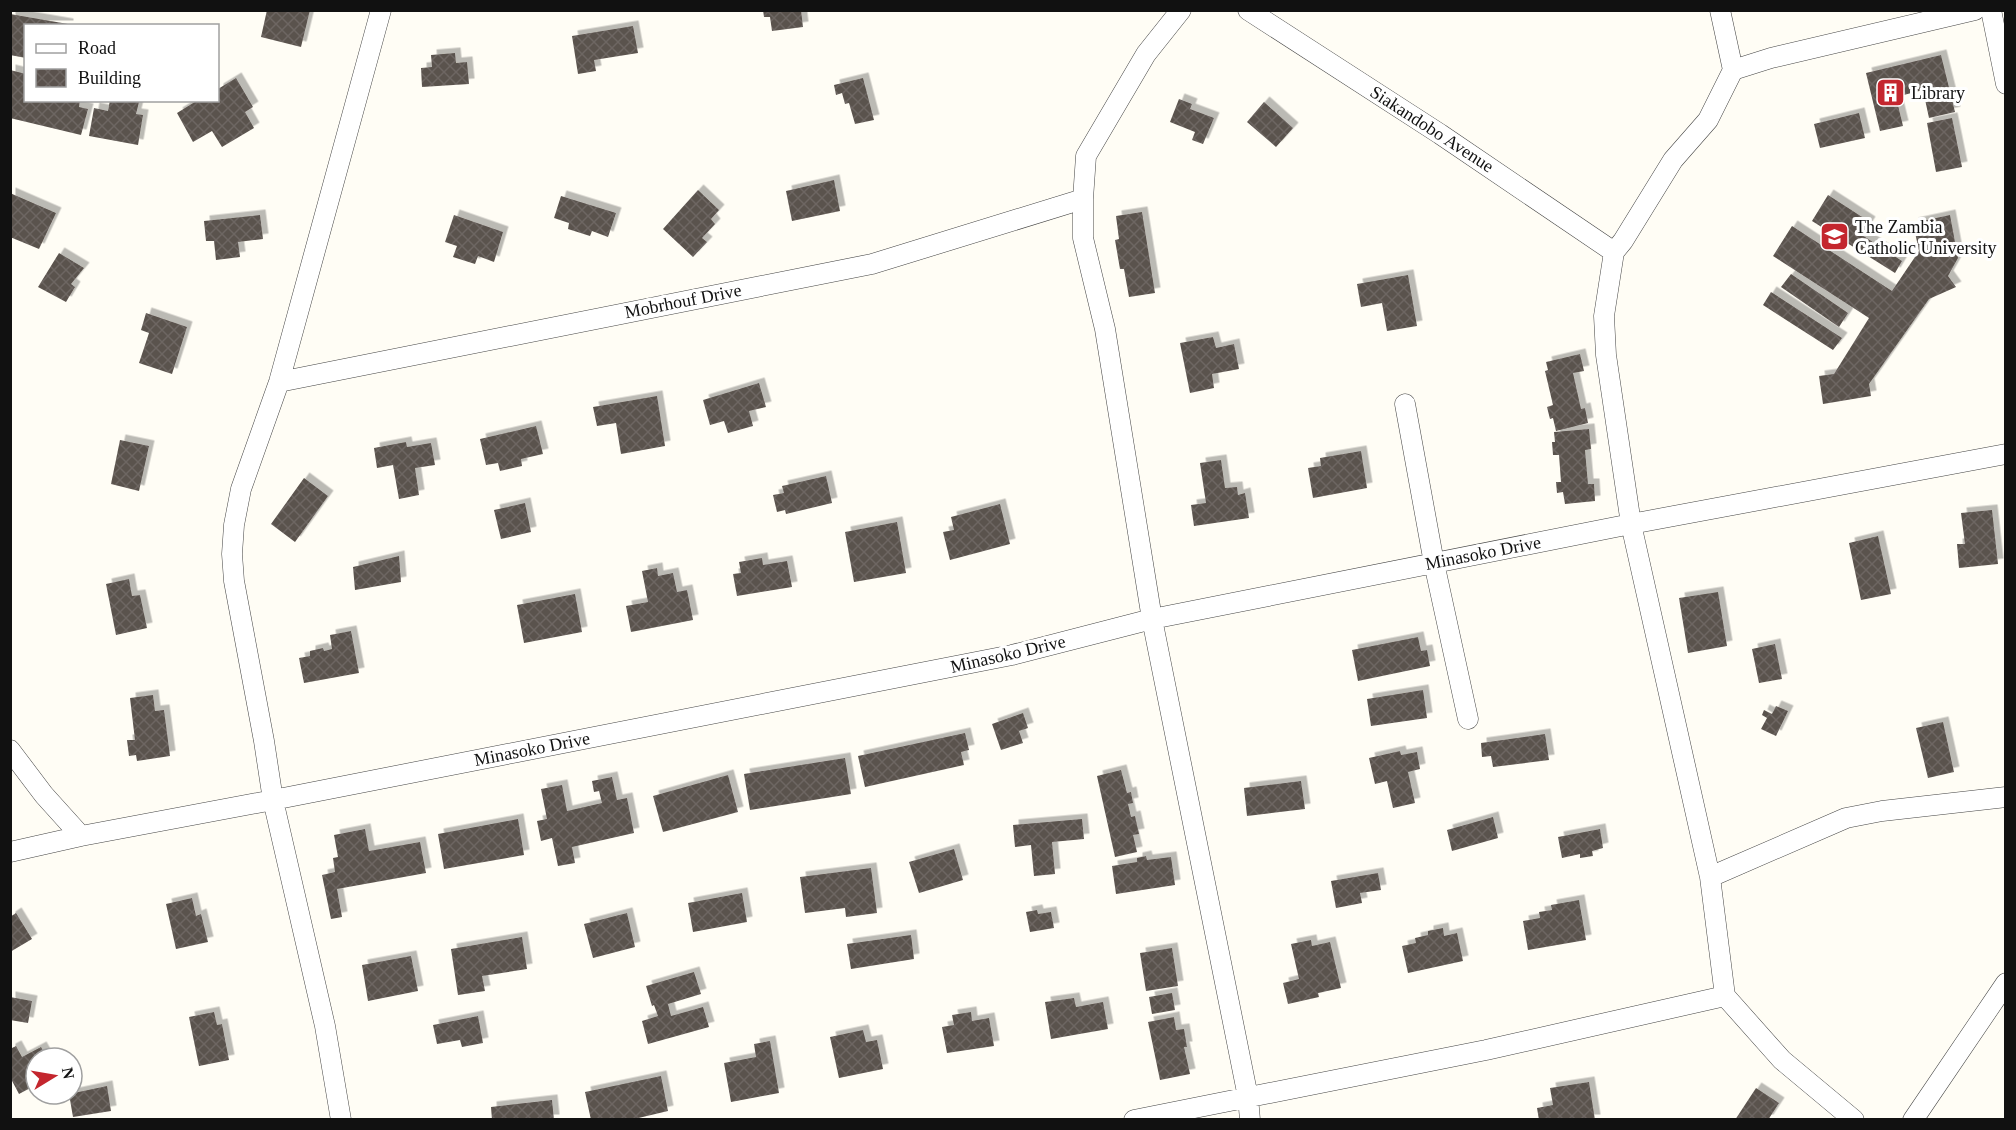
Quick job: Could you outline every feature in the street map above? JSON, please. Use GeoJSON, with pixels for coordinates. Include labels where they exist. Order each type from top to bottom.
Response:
{"type":"FeatureCollection","features":[{"type":"Feature","properties":{"kind":"street"},"geometry":{"type":"LineString","coordinates":[[341,1119],[325,1026],[273,800],[234,581],[232,554],[234,525],[241,489],[279,382],[381,10]]}},
{"type":"Feature","properties":{"kind":"street"},"geometry":{"type":"LineString","coordinates":[[1181,10],[1146,54],[1086,156],[1083,238],[1105,329],[1152,619],[1248,1097],[1250,1119]]}},
{"type":"Feature","properties":{"kind":"street","name":"Siakandobo Avenue"},"geometry":{"type":"LineString","coordinates":[[1248,10],[1440,134],[1614,252]]}},
{"type":"Feature","properties":{"kind":"street"},"geometry":{"type":"LineString","coordinates":[[1720,10],[1732,70],[1708,120],[1673,160],[1614,252],[1604,316],[1606,356],[1631,524],[1710,877],[1725,996],[1782,1060],[1854,1119]]}},
{"type":"Feature","properties":{"kind":"street"},"geometry":{"type":"LineString","coordinates":[[1732,70],[1771,58],[1976,10]]}},
{"type":"Feature","properties":{"kind":"street"},"geometry":{"type":"LineString","coordinates":[[1991,10],[2006,84]]}},
{"type":"Feature","properties":{"kind":"street","name":"Mobrhouf Drive"},"geometry":{"type":"LineString","coordinates":[[279,382],[872,264],[1083,199]]}},
{"type":"Feature","properties":{"kind":"street"},"geometry":{"type":"LineString","coordinates":[[1405,404],[1434,563],[1468,719]]}},
{"type":"Feature","properties":{"kind":"street","name":"Minasoko Drive"},"geometry":{"type":"LineString","coordinates":[[10,852],[81,836],[1012,655],[1152,619],[1631,524],[2006,454]]}},
{"type":"Feature","properties":{"kind":"street"},"geometry":{"type":"LineString","coordinates":[[10,750],[44,795],[81,836]]}},
{"type":"Feature","properties":{"kind":"street"},"geometry":{"type":"LineString","coordinates":[[1710,877],[1846,818],[1882,811],[2006,796]]}},
{"type":"Feature","properties":{"kind":"street"},"geometry":{"type":"LineString","coordinates":[[1913,1119],[2006,983]]}},
{"type":"Feature","properties":{"kind":"street"},"geometry":{"type":"LineString","coordinates":[[1134,1119],[1486,1050],[1725,996]]}},
{"type":"Feature","properties":{"kind":"building"},"geometry":{"type":"Polygon","coordinates":[[[267,10],[310,10],[301,47],[261,37],[267,10]]]}},
{"type":"Feature","properties":{"kind":"building"},"geometry":{"type":"Polygon","coordinates":[[[763,10],[801,10],[803,27],[772,31],[770,17],[764,17],[763,10]]]}},
{"type":"Feature","properties":{"kind":"building"},"geometry":{"type":"Polygon","coordinates":[[[10,14],[68,24],[24,24],[24,58],[10,55],[10,14]]]}},
{"type":"Feature","properties":{"kind":"building"},"geometry":{"type":"Polygon","coordinates":[[[633,26],[638,53],[594,60],[596,71],[578,74],[572,36],[633,26]]]}},
{"type":"Feature","properties":{"kind":"building"},"geometry":{"type":"Polygon","coordinates":[[[455,53],[456,63],[467,62],[469,84],[422,87],[421,68],[432,67],[431,55],[455,53]]]}},
{"type":"Feature","properties":{"kind":"building","name":"Library"},"geometry":{"type":"Polygon","coordinates":[[[1941,55],[1955,112],[1929,118],[1923,90],[1896,97],[1903,126],[1880,131],[1866,73],[1941,55]]]}},
{"type":"Feature","properties":{"kind":"building"},"geometry":{"type":"Polygon","coordinates":[[[10,70],[24,74],[24,102],[80,102],[79,107],[88,109],[81,135],[10,118],[10,70]]]}},
{"type":"Feature","properties":{"kind":"building"},"geometry":{"type":"Polygon","coordinates":[[[236,78],[253,107],[245,112],[254,128],[222,147],[212,131],[193,142],[177,113],[195,102],[219,102],[219,88],[236,78]]]}},
{"type":"Feature","properties":{"kind":"building"},"geometry":{"type":"Polygon","coordinates":[[[863,78],[874,120],[855,124],[849,103],[845,104],[842,93],[836,95],[834,85],[863,78]]]}},
{"type":"Feature","properties":{"kind":"building"},"geometry":{"type":"Polygon","coordinates":[[[1179,99],[1192,104],[1190,109],[1214,118],[1203,144],[1192,140],[1195,132],[1170,122],[1179,99]]]}},
{"type":"Feature","properties":{"kind":"building"},"geometry":{"type":"Polygon","coordinates":[[[110,102],[139,102],[136,114],[143,115],[138,145],[89,136],[94,108],[108,111],[110,102]]]}},
{"type":"Feature","properties":{"kind":"building"},"geometry":{"type":"Polygon","coordinates":[[[1264,102],[1293,128],[1276,147],[1247,122],[1264,102]]]}},
{"type":"Feature","properties":{"kind":"building","name":"Library"},"geometry":{"type":"Polygon","coordinates":[[[1859,113],[1865,138],[1820,148],[1814,124],[1859,113]]]}},
{"type":"Feature","properties":{"kind":"building","name":"Library"},"geometry":{"type":"Polygon","coordinates":[[[1952,118],[1962,167],[1936,172],[1927,123],[1952,118]]]}},
{"type":"Feature","properties":{"kind":"building"},"geometry":{"type":"Polygon","coordinates":[[[834,180],[840,211],[792,221],[786,191],[834,180]]]}},
{"type":"Feature","properties":{"kind":"building"},"geometry":{"type":"Polygon","coordinates":[[[698,190],[719,210],[711,219],[715,224],[702,238],[707,242],[693,257],[663,229],[698,190]]]}},
{"type":"Feature","properties":{"kind":"building"},"geometry":{"type":"Polygon","coordinates":[[[10,193],[56,213],[39,249],[10,237],[10,193]]]}},
{"type":"Feature","properties":{"kind":"building"},"geometry":{"type":"Polygon","coordinates":[[[1828,195],[1870,222],[1862,235],[1902,261],[1895,273],[1812,221],[1828,195]]]}},
{"type":"Feature","properties":{"kind":"building"},"geometry":{"type":"Polygon","coordinates":[[[561,196],[616,213],[608,237],[592,231],[590,236],[568,229],[569,223],[554,218],[561,196]]]}},
{"type":"Feature","properties":{"kind":"building"},"geometry":{"type":"Polygon","coordinates":[[[1142,212],[1155,293],[1129,297],[1124,269],[1120,269],[1115,240],[1119,239],[1116,216],[1142,212]]]}},
{"type":"Feature","properties":{"kind":"building"},"geometry":{"type":"Polygon","coordinates":[[[260,215],[263,239],[238,242],[240,257],[216,260],[214,241],[206,241],[204,221],[260,215]]]}},
{"type":"Feature","properties":{"kind":"building"},"geometry":{"type":"Polygon","coordinates":[[[454,215],[503,232],[494,262],[478,256],[475,264],[453,257],[457,246],[445,242],[454,215]]]}},
{"type":"Feature","properties":{"kind":"building"},"geometry":{"type":"Polygon","coordinates":[[[1950,215],[1958,258],[1948,276],[1956,287],[1929,299],[1869,384],[1871,396],[1823,404],[1819,376],[1834,374],[1869,318],[1773,256],[1792,226],[1892,291],[1919,251],[1913,223],[1950,215]]]}},
{"type":"Feature","properties":{"kind":"building"},"geometry":{"type":"Polygon","coordinates":[[[59,253],[84,268],[71,284],[75,287],[66,302],[38,287],[59,253]]]}},
{"type":"Feature","properties":{"kind":"building"},"geometry":{"type":"Polygon","coordinates":[[[1791,274],[1848,313],[1839,327],[1781,287],[1791,274]]]}},
{"type":"Feature","properties":{"kind":"building"},"geometry":{"type":"Polygon","coordinates":[[[1408,275],[1417,326],[1387,331],[1382,303],[1361,307],[1357,284],[1408,275]]]}},
{"type":"Feature","properties":{"kind":"building"},"geometry":{"type":"Polygon","coordinates":[[[1771,292],[1842,338],[1833,350],[1763,305],[1771,292]]]}},
{"type":"Feature","properties":{"kind":"building"},"geometry":{"type":"Polygon","coordinates":[[[146,313],[187,327],[172,374],[139,363],[149,333],[141,330],[146,313]]]}},
{"type":"Feature","properties":{"kind":"building"},"geometry":{"type":"Polygon","coordinates":[[[1213,337],[1216,348],[1234,344],[1239,369],[1212,374],[1214,388],[1190,393],[1180,343],[1213,337]]]}},
{"type":"Feature","properties":{"kind":"building"},"geometry":{"type":"Polygon","coordinates":[[[1580,354],[1584,371],[1573,373],[1581,409],[1585,408],[1588,423],[1556,431],[1547,407],[1553,405],[1545,371],[1548,370],[1546,362],[1580,354]]]}},
{"type":"Feature","properties":{"kind":"building"},"geometry":{"type":"Polygon","coordinates":[[[759,383],[766,407],[749,411],[753,426],[728,433],[724,421],[710,425],[703,400],[759,383]]]}},
{"type":"Feature","properties":{"kind":"building"},"geometry":{"type":"Polygon","coordinates":[[[657,396],[665,446],[621,454],[616,423],[597,426],[593,407],[657,396]]]}},
{"type":"Feature","properties":{"kind":"building"},"geometry":{"type":"Polygon","coordinates":[[[536,426],[543,454],[521,459],[522,466],[500,471],[498,463],[486,465],[480,439],[536,426]]]}},
{"type":"Feature","properties":{"kind":"building"},"geometry":{"type":"Polygon","coordinates":[[[1589,429],[1591,449],[1585,450],[1588,484],[1594,484],[1595,501],[1565,504],[1563,492],[1557,493],[1556,482],[1561,482],[1559,455],[1553,455],[1554,432],[1589,429]]]}},
{"type":"Feature","properties":{"kind":"building"},"geometry":{"type":"Polygon","coordinates":[[[120,440],[149,446],[139,491],[111,484],[120,440]]]}},
{"type":"Feature","properties":{"kind":"building"},"geometry":{"type":"Polygon","coordinates":[[[406,442],[407,447],[431,443],[435,465],[415,468],[419,495],[399,499],[393,465],[377,468],[374,448],[406,442]]]}},
{"type":"Feature","properties":{"kind":"building"},"geometry":{"type":"Polygon","coordinates":[[[1361,451],[1367,488],[1313,498],[1308,468],[1321,466],[1320,458],[1361,451]]]}},
{"type":"Feature","properties":{"kind":"building"},"geometry":{"type":"Polygon","coordinates":[[[1221,460],[1225,488],[1237,487],[1238,495],[1245,493],[1249,518],[1194,526],[1191,505],[1206,503],[1200,463],[1221,460]]]}},
{"type":"Feature","properties":{"kind":"building"},"geometry":{"type":"Polygon","coordinates":[[[826,476],[832,503],[786,514],[785,510],[777,512],[773,495],[784,493],[782,486],[826,476]]]}},
{"type":"Feature","properties":{"kind":"building"},"geometry":{"type":"Polygon","coordinates":[[[304,478],[328,496],[295,542],[271,524],[304,478]]]}},
{"type":"Feature","properties":{"kind":"building"},"geometry":{"type":"Polygon","coordinates":[[[525,503],[531,532],[501,539],[494,510],[525,503]]]}},
{"type":"Feature","properties":{"kind":"building"},"geometry":{"type":"Polygon","coordinates":[[[1000,504],[1010,544],[950,560],[943,532],[954,530],[951,517],[1000,504]]]}},
{"type":"Feature","properties":{"kind":"building"},"geometry":{"type":"Polygon","coordinates":[[[1992,510],[1998,564],[1959,568],[1957,544],[1965,544],[1961,513],[1992,510]]]}},
{"type":"Feature","properties":{"kind":"building"},"geometry":{"type":"Polygon","coordinates":[[[897,522],[906,573],[854,582],[845,532],[897,522]]]}},
{"type":"Feature","properties":{"kind":"building"},"geometry":{"type":"Polygon","coordinates":[[[1878,536],[1891,594],[1861,600],[1849,543],[1878,536]]]}},
{"type":"Feature","properties":{"kind":"building"},"geometry":{"type":"Polygon","coordinates":[[[399,556],[401,582],[355,590],[353,567],[399,556]]]}},
{"type":"Feature","properties":{"kind":"building"},"geometry":{"type":"Polygon","coordinates":[[[762,558],[763,565],[787,561],[792,587],[737,596],[733,574],[741,573],[739,562],[762,558]]]}},
{"type":"Feature","properties":{"kind":"building"},"geometry":{"type":"Polygon","coordinates":[[[657,568],[658,576],[673,573],[677,592],[687,590],[693,620],[631,632],[626,606],[648,602],[642,571],[657,568]]]}},
{"type":"Feature","properties":{"kind":"building"},"geometry":{"type":"Polygon","coordinates":[[[129,579],[132,596],[140,595],[147,628],[116,635],[106,584],[129,579]]]}},
{"type":"Feature","properties":{"kind":"building"},"geometry":{"type":"Polygon","coordinates":[[[1718,592],[1727,646],[1688,653],[1679,598],[1718,592]]]}},
{"type":"Feature","properties":{"kind":"building"},"geometry":{"type":"Polygon","coordinates":[[[575,594],[582,632],[524,643],[517,605],[575,594]]]}},
{"type":"Feature","properties":{"kind":"building"},"geometry":{"type":"Polygon","coordinates":[[[351,631],[359,673],[304,683],[299,658],[310,656],[310,651],[323,648],[324,651],[332,649],[330,635],[351,631]]]}},
{"type":"Feature","properties":{"kind":"building"},"geometry":{"type":"Polygon","coordinates":[[[1418,637],[1421,651],[1427,650],[1430,666],[1358,681],[1352,650],[1418,637]]]}},
{"type":"Feature","properties":{"kind":"building"},"geometry":{"type":"Polygon","coordinates":[[[1775,644],[1782,679],[1759,683],[1752,649],[1775,644]]]}},
{"type":"Feature","properties":{"kind":"building"},"geometry":{"type":"Polygon","coordinates":[[[1423,690],[1427,718],[1371,726],[1367,699],[1423,690]]]}},
{"type":"Feature","properties":{"kind":"building"},"geometry":{"type":"Polygon","coordinates":[[[153,695],[155,711],[164,710],[170,756],[137,761],[136,755],[129,756],[127,740],[135,740],[130,698],[153,695]]]}},
{"type":"Feature","properties":{"kind":"building"},"geometry":{"type":"Polygon","coordinates":[[[1776,706],[1788,711],[1776,736],[1761,729],[1767,718],[1762,715],[1764,710],[1772,714],[1776,706]]]}},
{"type":"Feature","properties":{"kind":"building"},"geometry":{"type":"Polygon","coordinates":[[[1023,713],[1028,728],[1019,731],[1023,743],[1001,750],[992,724],[1023,713]]]}},
{"type":"Feature","properties":{"kind":"building"},"geometry":{"type":"Polygon","coordinates":[[[1943,722],[1954,772],[1928,778],[1916,728],[1943,722]]]}},
{"type":"Feature","properties":{"kind":"building"},"geometry":{"type":"Polygon","coordinates":[[[965,733],[969,750],[961,752],[964,765],[865,787],[858,756],[965,733]]]}},
{"type":"Feature","properties":{"kind":"building"},"geometry":{"type":"Polygon","coordinates":[[[1545,734],[1549,760],[1493,767],[1491,756],[1482,757],[1481,743],[1545,734]]]}},
{"type":"Feature","properties":{"kind":"building"},"geometry":{"type":"Polygon","coordinates":[[[1400,751],[1401,755],[1417,752],[1420,769],[1408,772],[1415,803],[1393,808],[1387,781],[1375,784],[1369,758],[1400,751]]]}},
{"type":"Feature","properties":{"kind":"building"},"geometry":{"type":"Polygon","coordinates":[[[845,758],[851,794],[750,810],[744,774],[845,758]]]}},
{"type":"Feature","properties":{"kind":"building"},"geometry":{"type":"Polygon","coordinates":[[[1121,770],[1127,793],[1131,792],[1133,803],[1128,804],[1131,817],[1135,816],[1139,834],[1133,835],[1137,852],[1115,857],[1097,776],[1121,770]]]}},
{"type":"Feature","properties":{"kind":"building"},"geometry":{"type":"Polygon","coordinates":[[[728,775],[738,812],[663,832],[653,796],[728,775]]]}},
{"type":"Feature","properties":{"kind":"building"},"geometry":{"type":"Polygon","coordinates":[[[612,777],[617,800],[627,798],[634,833],[572,847],[575,863],[558,866],[552,838],[541,841],[537,821],[547,819],[541,789],[562,785],[567,811],[602,803],[599,791],[594,792],[592,781],[612,777]]]}},
{"type":"Feature","properties":{"kind":"building"},"geometry":{"type":"Polygon","coordinates":[[[1301,781],[1305,809],[1247,816],[1244,788],[1301,781]]]}},
{"type":"Feature","properties":{"kind":"building"},"geometry":{"type":"Polygon","coordinates":[[[1493,817],[1498,838],[1452,851],[1447,830],[1493,817]]]}},
{"type":"Feature","properties":{"kind":"building"},"geometry":{"type":"Polygon","coordinates":[[[518,819],[524,855],[444,869],[438,834],[518,819]]]}},
{"type":"Feature","properties":{"kind":"building"},"geometry":{"type":"Polygon","coordinates":[[[1082,819],[1084,839],[1052,842],[1055,874],[1034,876],[1031,845],[1015,847],[1013,825],[1082,819]]]}},
{"type":"Feature","properties":{"kind":"building"},"geometry":{"type":"Polygon","coordinates":[[[365,829],[369,851],[420,842],[426,873],[337,889],[342,917],[331,919],[322,875],[335,872],[333,858],[338,857],[334,835],[365,829]]]}},
{"type":"Feature","properties":{"kind":"building"},"geometry":{"type":"Polygon","coordinates":[[[1600,829],[1603,848],[1592,851],[1593,856],[1580,858],[1580,854],[1562,858],[1558,837],[1600,829]]]}},
{"type":"Feature","properties":{"kind":"building"},"geometry":{"type":"Polygon","coordinates":[[[954,849],[963,880],[919,893],[909,862],[954,849]]]}},
{"type":"Feature","properties":{"kind":"building"},"geometry":{"type":"Polygon","coordinates":[[[1146,856],[1147,860],[1171,857],[1175,885],[1116,894],[1112,866],[1137,862],[1137,858],[1146,856]]]}},
{"type":"Feature","properties":{"kind":"building"},"geometry":{"type":"Polygon","coordinates":[[[871,868],[877,913],[846,917],[845,908],[805,913],[800,877],[871,868]]]}},
{"type":"Feature","properties":{"kind":"building"},"geometry":{"type":"Polygon","coordinates":[[[1378,873],[1381,890],[1360,893],[1362,903],[1336,908],[1331,881],[1378,873]]]}},
{"type":"Feature","properties":{"kind":"building"},"geometry":{"type":"Polygon","coordinates":[[[742,893],[747,922],[693,932],[688,903],[742,893]]]}},
{"type":"Feature","properties":{"kind":"building"},"geometry":{"type":"Polygon","coordinates":[[[192,898],[196,916],[201,914],[208,942],[176,949],[166,904],[192,898]]]}},
{"type":"Feature","properties":{"kind":"building"},"geometry":{"type":"Polygon","coordinates":[[[1579,900],[1586,940],[1528,950],[1523,921],[1540,918],[1539,912],[1552,910],[1551,905],[1579,900]]]}},
{"type":"Feature","properties":{"kind":"building"},"geometry":{"type":"Polygon","coordinates":[[[1037,910],[1038,914],[1051,912],[1054,928],[1030,932],[1026,912],[1037,910]]]}},
{"type":"Feature","properties":{"kind":"building"},"geometry":{"type":"Polygon","coordinates":[[[16,913],[32,939],[10,952],[10,917],[16,913]]]}},
{"type":"Feature","properties":{"kind":"building"},"geometry":{"type":"Polygon","coordinates":[[[627,913],[635,947],[593,958],[584,924],[627,913]]]}},
{"type":"Feature","properties":{"kind":"building"},"geometry":{"type":"Polygon","coordinates":[[[1443,928],[1444,936],[1457,933],[1463,961],[1408,973],[1402,946],[1416,943],[1415,938],[1428,935],[1428,931],[1443,928]]]}},
{"type":"Feature","properties":{"kind":"building"},"geometry":{"type":"Polygon","coordinates":[[[911,935],[914,959],[851,969],[847,944],[911,935]]]}},
{"type":"Feature","properties":{"kind":"building"},"geometry":{"type":"Polygon","coordinates":[[[522,937],[527,969],[482,976],[485,991],[458,995],[451,949],[522,937]]]}},
{"type":"Feature","properties":{"kind":"building"},"geometry":{"type":"Polygon","coordinates":[[[1311,940],[1312,946],[1330,942],[1341,988],[1318,993],[1319,997],[1288,1004],[1283,983],[1299,979],[1291,944],[1311,940]]]}},
{"type":"Feature","properties":{"kind":"building"},"geometry":{"type":"Polygon","coordinates":[[[1172,948],[1178,986],[1146,991],[1140,953],[1172,948]]]}},
{"type":"Feature","properties":{"kind":"building"},"geometry":{"type":"Polygon","coordinates":[[[411,956],[418,991],[368,1001],[362,965],[411,956]]]}},
{"type":"Feature","properties":{"kind":"building"},"geometry":{"type":"Polygon","coordinates":[[[694,972],[701,994],[668,1004],[671,1016],[703,1007],[709,1027],[648,1044],[642,1021],[658,1016],[654,1005],[652,1006],[646,986],[694,972]]]}},
{"type":"Feature","properties":{"kind":"building"},"geometry":{"type":"Polygon","coordinates":[[[1172,993],[1175,1010],[1152,1014],[1149,997],[1172,993]]]}},
{"type":"Feature","properties":{"kind":"building"},"geometry":{"type":"Polygon","coordinates":[[[10,997],[32,1001],[28,1023],[10,1020],[10,997]]]}},
{"type":"Feature","properties":{"kind":"building"},"geometry":{"type":"Polygon","coordinates":[[[1074,998],[1076,1007],[1103,1002],[1108,1029],[1051,1039],[1045,1002],[1074,998]]]}},
{"type":"Feature","properties":{"kind":"building"},"geometry":{"type":"Polygon","coordinates":[[[214,1012],[217,1025],[222,1024],[229,1060],[199,1066],[189,1017],[214,1012]]]}},
{"type":"Feature","properties":{"kind":"building"},"geometry":{"type":"Polygon","coordinates":[[[971,1012],[972,1021],[989,1018],[994,1046],[947,1053],[942,1027],[954,1025],[952,1015],[971,1012]]]}},
{"type":"Feature","properties":{"kind":"building"},"geometry":{"type":"Polygon","coordinates":[[[478,1016],[483,1043],[462,1047],[460,1040],[437,1044],[433,1025],[478,1016]]]}},
{"type":"Feature","properties":{"kind":"building"},"geometry":{"type":"Polygon","coordinates":[[[1174,1017],[1176,1030],[1184,1029],[1187,1047],[1184,1047],[1190,1074],[1160,1080],[1148,1022],[1174,1017]]]}},
{"type":"Feature","properties":{"kind":"building"},"geometry":{"type":"Polygon","coordinates":[[[863,1030],[866,1042],[877,1040],[883,1069],[839,1078],[830,1037],[863,1030]]]}},
{"type":"Feature","properties":{"kind":"building"},"geometry":{"type":"Polygon","coordinates":[[[770,1041],[779,1093],[731,1102],[724,1063],[756,1057],[754,1044],[770,1041]]]}},
{"type":"Feature","properties":{"kind":"building"},"geometry":{"type":"Polygon","coordinates":[[[16,1046],[22,1057],[24,1056],[24,1091],[19,1094],[10,1077],[10,1049],[16,1046]]]}},
{"type":"Feature","properties":{"kind":"building"},"geometry":{"type":"Polygon","coordinates":[[[661,1076],[668,1111],[630,1120],[591,1120],[585,1092],[661,1076]]]}},
{"type":"Feature","properties":{"kind":"building"},"geometry":{"type":"Polygon","coordinates":[[[1589,1082],[1595,1120],[1539,1120],[1537,1108],[1553,1105],[1550,1088],[1589,1082]]]}},
{"type":"Feature","properties":{"kind":"building"},"geometry":{"type":"Polygon","coordinates":[[[107,1086],[111,1111],[73,1117],[71,1106],[84,1106],[84,1091],[107,1086]]]}},
{"type":"Feature","properties":{"kind":"building"},"geometry":{"type":"Polygon","coordinates":[[[1756,1088],[1779,1103],[1768,1120],[1735,1120],[1756,1088]]]}},
{"type":"Feature","properties":{"kind":"building"},"geometry":{"type":"Polygon","coordinates":[[[552,1100],[554,1120],[492,1120],[491,1107],[552,1100]]]}},
{"type":"Feature","properties":{"kind":"place","name":"Library"},"geometry":{"type":"Point","coordinates":[1890,93]}},
{"type":"Feature","properties":{"kind":"place","name":"The Zambia Catholic University"},"geometry":{"type":"Point","coordinates":[1834,237]}}]}
